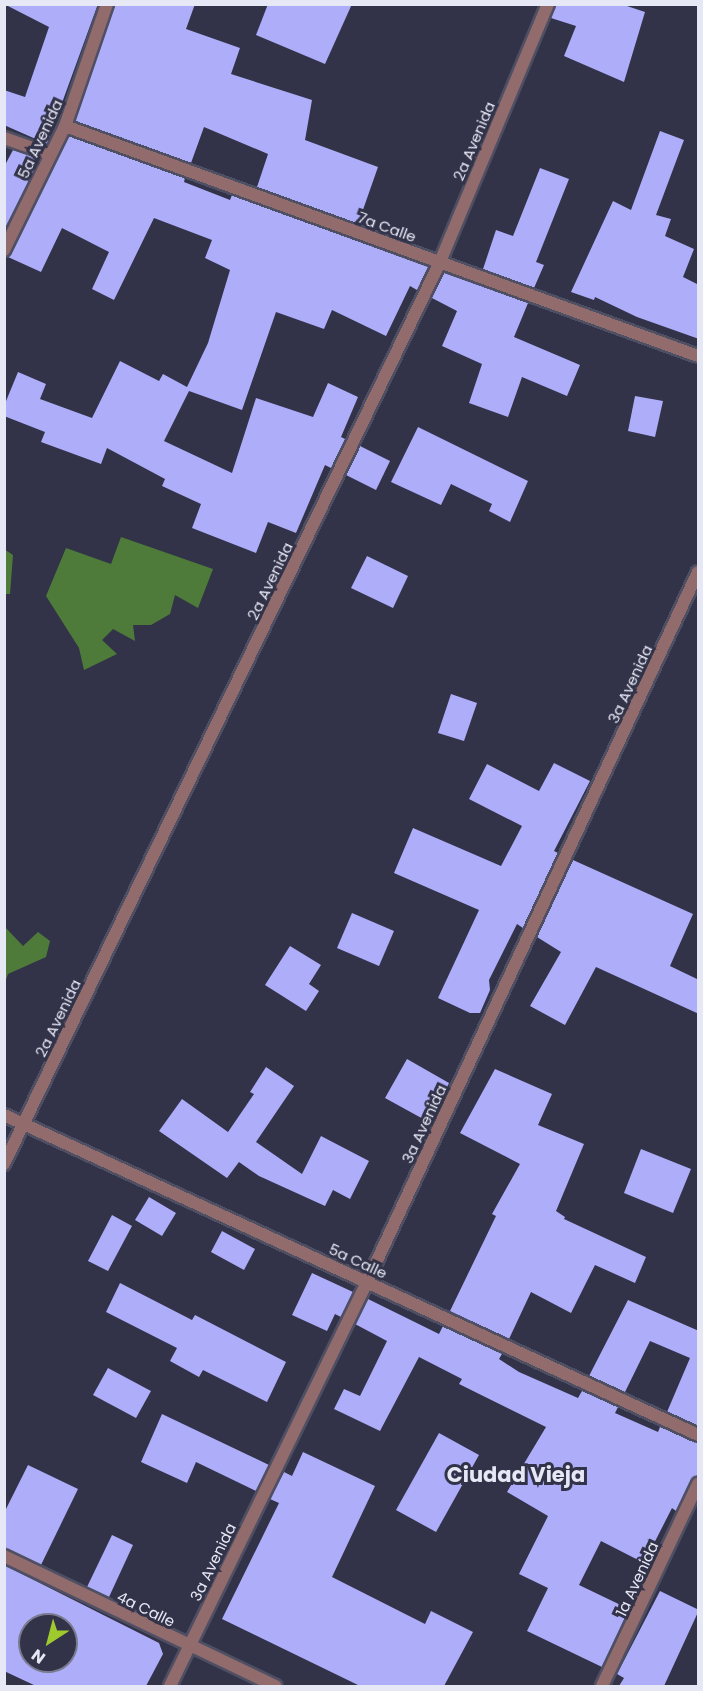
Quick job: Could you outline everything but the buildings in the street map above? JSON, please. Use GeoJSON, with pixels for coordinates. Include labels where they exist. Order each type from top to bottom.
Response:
{"type":"FeatureCollection","features":[{"type":"Feature","properties":{"kind":"street","name":"5a Avenida"},"geometry":{"type":"LineString","coordinates":[[4,250],[65,126],[107,4]]}},
{"type":"Feature","properties":{"kind":"street","name":"2a Avenida"},"geometry":{"type":"LineString","coordinates":[[4,1164],[440,262],[548,4]]}},
{"type":"Feature","properties":{"kind":"street","name":"7a Calle"},"geometry":{"type":"LineString","coordinates":[[65,126],[699,356]]}},
{"type":"Feature","properties":{"kind":"street"},"geometry":{"type":"LineString","coordinates":[[4,138],[50,154]]}},
{"type":"Feature","properties":{"kind":"street","name":"3a Avenida"},"geometry":{"type":"LineString","coordinates":[[170,1686],[367,1282],[699,572]]}},
{"type":"Feature","properties":{"kind":"street","name":"5a Calle"},"geometry":{"type":"LineString","coordinates":[[4,1114],[699,1435]]}},
{"type":"Feature","properties":{"kind":"street","name":"1a Avenida"},"geometry":{"type":"LineString","coordinates":[[602,1686],[699,1484]]}},
{"type":"Feature","properties":{"kind":"street","name":"4a Calle"},"geometry":{"type":"LineString","coordinates":[[4,1556],[275,1686]]}},
{"type":"Feature","properties":{"kind":"green space"},"geometry":{"type":"Polygon","coordinates":[[[121,537],[213,569],[198,608],[175,595],[170,614],[151,625],[133,625],[135,641],[113,629],[102,640],[117,654],[84,670],[79,648],[46,596],[66,548],[111,564],[121,537]]]}},
{"type":"Feature","properties":{"kind":"green space"},"geometry":{"type":"Polygon","coordinates":[[[4,549],[13,555],[10,594],[5,594],[4,549]]]}},
{"type":"Feature","properties":{"kind":"green space"},"geometry":{"type":"Polygon","coordinates":[[[5,927],[23,946],[38,932],[50,941],[46,957],[8,974],[5,983],[5,927]]]}},
{"type":"Feature","properties":{"kind":"district","name":"Ciudad Vieja"},"geometry":{"type":"Point","coordinates":[516,1475]}}]}
